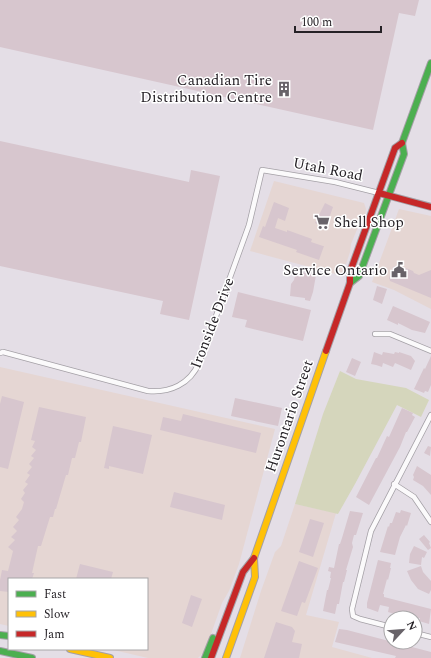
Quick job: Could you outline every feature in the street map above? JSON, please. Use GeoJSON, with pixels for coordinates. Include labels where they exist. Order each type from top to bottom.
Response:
{"type":"FeatureCollection","features":[{"type":"Feature","properties":{"kind":"main road","name":"Hurontario Street"},"geometry":{"type":"LineString","coordinates":[[211,658],[243,572],[254,558],[350,283],[350,272],[395,148],[402,142],[431,64]]}},
{"type":"Feature","properties":{"kind":"main road","name":"Hurontario Street"},"geometry":{"type":"LineString","coordinates":[[350,283],[359,276],[404,154],[402,142]]}},
{"type":"Feature","properties":{"kind":"main road","name":"Utah Road"},"geometry":{"type":"LineString","coordinates":[[378,194],[431,207]]}},
{"type":"Feature","properties":{"kind":"main road","name":"Hurontario Street"},"geometry":{"type":"LineString","coordinates":[[226,658],[255,576],[254,558]]}},
{"type":"Feature","properties":{"kind":"main road"},"geometry":{"type":"LineString","coordinates":[[205,658],[214,638],[220,634]]}},
{"type":"Feature","properties":{"kind":"main road"},"geometry":{"type":"LineString","coordinates":[[232,642],[232,658]]}},
{"type":"Feature","properties":{"kind":"main road"},"geometry":{"type":"LineString","coordinates":[[74,650],[110,658]]}},
{"type":"Feature","properties":{"kind":"main road"},"geometry":{"type":"LineString","coordinates":[[0,651],[32,658]]}},
{"type":"Feature","properties":{"kind":"street","name":"Utah Road"},"geometry":{"type":"LineString","coordinates":[[262,170],[335,182],[378,194]]}},
{"type":"Feature","properties":{"kind":"street","name":"Ironside Drive"},"geometry":{"type":"LineString","coordinates":[[0,354],[3,352],[148,391],[158,392],[168,390],[185,382],[195,372],[199,363],[249,225],[262,170]]}},
{"type":"Feature","properties":{"kind":"street"},"geometry":{"type":"LineString","coordinates":[[375,334],[390,334],[431,351]]}},
{"type":"Feature","properties":{"kind":"street"},"geometry":{"type":"LineString","coordinates":[[383,625],[353,616],[352,610],[371,531],[394,484],[429,425],[431,415]]}},
{"type":"Feature","properties":{"kind":"street"},"geometry":{"type":"LineString","coordinates":[[394,484],[414,497],[431,522]]}},
{"type":"Feature","properties":{"kind":"shaded area"},"geometry":{"type":"Polygon","coordinates":[[[274,181],[364,203],[366,209],[365,215],[361,220],[351,244],[346,264],[344,264],[343,268],[345,268],[343,274],[339,275],[250,251],[274,181]]]}},
{"type":"Feature","properties":{"kind":"shaded area"},"geometry":{"type":"Polygon","coordinates":[[[399,209],[431,216],[431,309],[394,290],[372,282],[399,209]]]}},
{"type":"Feature","properties":{"kind":"shaded area"},"geometry":{"type":"Polygon","coordinates":[[[0,367],[275,429],[239,564],[229,591],[222,603],[205,651],[198,658],[148,658],[113,650],[148,650],[148,578],[8,578],[8,626],[0,624],[0,367]]]}},
{"type":"Feature","properties":{"kind":"shaded area"},"geometry":{"type":"Polygon","coordinates":[[[295,504],[336,513],[306,615],[339,622],[332,647],[372,658],[240,658],[261,591],[275,552],[281,546],[295,504]]]}},
{"type":"Feature","properties":{"kind":"green space"},"geometry":{"type":"Polygon","coordinates":[[[340,371],[356,379],[406,388],[429,400],[421,417],[397,405],[338,514],[295,504],[323,414],[340,371]]]}},
{"type":"Feature","properties":{"kind":"building","name":"Canadian Tire Distribution Centre"},"geometry":{"type":"Polygon","coordinates":[[[0,0],[419,0],[415,16],[399,13],[373,130],[0,47],[0,0]]]}},
{"type":"Feature","properties":{"kind":"building"},"geometry":{"type":"Polygon","coordinates":[[[0,141],[189,182],[191,170],[220,176],[189,320],[160,314],[163,301],[0,266],[0,141]]]}},
{"type":"Feature","properties":{"kind":"building"},"geometry":{"type":"Polygon","coordinates":[[[274,202],[289,208],[285,221],[278,218],[275,228],[287,232],[287,230],[312,239],[311,242],[324,246],[319,260],[296,252],[297,250],[259,237],[263,226],[265,227],[274,202]]]}},
{"type":"Feature","properties":{"kind":"building"},"geometry":{"type":"Polygon","coordinates":[[[325,203],[333,207],[326,227],[315,223],[325,203]]]}},
{"type":"Feature","properties":{"kind":"building"},"geometry":{"type":"Polygon","coordinates":[[[398,265],[419,275],[431,270],[431,298],[390,281],[389,278],[393,267],[398,265]]]}},
{"type":"Feature","properties":{"kind":"building"},"geometry":{"type":"Polygon","coordinates":[[[296,271],[316,275],[310,301],[305,300],[305,298],[290,296],[291,284],[294,280],[296,271]]]}},
{"type":"Feature","properties":{"kind":"building"},"geometry":{"type":"Polygon","coordinates":[[[377,286],[387,289],[382,304],[373,300],[377,286]]]}},
{"type":"Feature","properties":{"kind":"building"},"geometry":{"type":"Polygon","coordinates":[[[238,292],[311,310],[303,341],[245,327],[247,320],[232,317],[238,292]]]}},
{"type":"Feature","properties":{"kind":"building"},"geometry":{"type":"Polygon","coordinates":[[[393,306],[430,322],[425,333],[412,330],[398,323],[398,325],[387,320],[393,306]]]}},
{"type":"Feature","properties":{"kind":"building"},"geometry":{"type":"Polygon","coordinates":[[[374,352],[382,355],[383,352],[394,354],[395,352],[399,352],[411,356],[415,361],[411,370],[395,363],[393,367],[383,363],[382,367],[371,364],[374,352]]]}},
{"type":"Feature","properties":{"kind":"building"},"geometry":{"type":"Polygon","coordinates":[[[431,356],[431,385],[428,392],[425,391],[424,393],[414,389],[431,356]]]}},
{"type":"Feature","properties":{"kind":"building"},"geometry":{"type":"Polygon","coordinates":[[[352,358],[361,362],[355,376],[346,372],[352,358]]]}},
{"type":"Feature","properties":{"kind":"building"},"geometry":{"type":"Polygon","coordinates":[[[2,396],[24,402],[8,469],[0,467],[0,404],[2,396]]]}},
{"type":"Feature","properties":{"kind":"building"},"geometry":{"type":"Polygon","coordinates":[[[235,398],[282,408],[278,426],[231,416],[235,398]]]}},
{"type":"Feature","properties":{"kind":"building"},"geometry":{"type":"Polygon","coordinates":[[[39,407],[86,417],[81,442],[79,442],[75,458],[72,458],[68,475],[66,475],[53,517],[50,517],[41,546],[38,546],[32,573],[34,573],[32,578],[8,578],[8,592],[0,591],[2,570],[8,571],[13,551],[8,547],[15,540],[11,537],[17,531],[13,527],[19,520],[16,517],[22,509],[24,502],[21,499],[25,493],[23,490],[28,484],[25,482],[30,475],[27,473],[32,467],[29,464],[34,458],[31,456],[36,450],[32,447],[35,441],[31,440],[39,407]]]}},
{"type":"Feature","properties":{"kind":"building"},"geometry":{"type":"Polygon","coordinates":[[[402,408],[413,413],[412,415],[415,417],[369,505],[356,497],[387,436],[389,437],[402,408]]]}},
{"type":"Feature","properties":{"kind":"building"},"geometry":{"type":"Polygon","coordinates":[[[183,414],[261,433],[256,453],[160,430],[163,417],[181,421],[183,414]]]}},
{"type":"Feature","properties":{"kind":"building"},"geometry":{"type":"Polygon","coordinates":[[[113,426],[152,435],[143,474],[109,466],[109,469],[104,468],[113,426]]]}},
{"type":"Feature","properties":{"kind":"building"},"geometry":{"type":"Polygon","coordinates":[[[428,446],[431,447],[430,456],[424,453],[428,446]]]}},
{"type":"Feature","properties":{"kind":"building"},"geometry":{"type":"Polygon","coordinates":[[[417,466],[431,475],[431,495],[423,486],[413,480],[413,475],[417,466]]]}},
{"type":"Feature","properties":{"kind":"building"},"geometry":{"type":"Polygon","coordinates":[[[174,492],[225,505],[222,520],[170,507],[174,492]]]}},
{"type":"Feature","properties":{"kind":"building"},"geometry":{"type":"Polygon","coordinates":[[[401,510],[411,513],[407,526],[406,525],[400,537],[395,555],[380,552],[388,526],[389,527],[390,523],[392,523],[396,512],[400,513],[401,510]]]}},
{"type":"Feature","properties":{"kind":"building"},"geometry":{"type":"Polygon","coordinates":[[[350,511],[363,513],[356,535],[354,535],[352,543],[353,547],[343,582],[339,604],[337,604],[335,614],[323,611],[331,578],[331,572],[328,571],[329,567],[334,568],[339,544],[350,511]]]}},
{"type":"Feature","properties":{"kind":"building"},"geometry":{"type":"Polygon","coordinates":[[[310,519],[324,523],[313,557],[299,552],[310,519]]]}},
{"type":"Feature","properties":{"kind":"building"},"geometry":{"type":"Polygon","coordinates":[[[424,535],[430,542],[431,548],[428,550],[419,539],[424,535]]]}},
{"type":"Feature","properties":{"kind":"building"},"geometry":{"type":"Polygon","coordinates":[[[414,546],[427,552],[424,558],[422,557],[421,565],[409,563],[410,554],[414,546]]]}},
{"type":"Feature","properties":{"kind":"building"},"geometry":{"type":"Polygon","coordinates":[[[378,560],[391,563],[388,580],[387,579],[383,594],[384,597],[431,609],[429,624],[423,622],[423,610],[388,610],[389,607],[380,605],[378,612],[367,608],[378,560]]]}},
{"type":"Feature","properties":{"kind":"building"},"geometry":{"type":"Polygon","coordinates":[[[299,561],[318,568],[305,603],[302,602],[297,616],[281,611],[299,561]]]}},
{"type":"Feature","properties":{"kind":"building"},"geometry":{"type":"Polygon","coordinates":[[[80,564],[113,572],[111,578],[76,578],[80,564]]]}},
{"type":"Feature","properties":{"kind":"building"},"geometry":{"type":"Polygon","coordinates":[[[421,566],[423,572],[431,581],[431,590],[429,594],[418,589],[411,580],[407,571],[421,566]]]}},
{"type":"Feature","properties":{"kind":"building"},"geometry":{"type":"Polygon","coordinates":[[[191,595],[202,599],[192,627],[182,623],[191,595]]]}},
{"type":"Feature","properties":{"kind":"building"},"geometry":{"type":"Polygon","coordinates":[[[276,622],[292,627],[295,631],[292,642],[302,644],[299,658],[264,658],[276,622]]]}},
{"type":"Feature","properties":{"kind":"building"},"geometry":{"type":"Polygon","coordinates":[[[339,629],[347,630],[383,639],[383,650],[423,650],[431,652],[431,658],[395,658],[396,656],[335,642],[339,629]]]}},
{"type":"Feature","properties":{"kind":"traffic: fast"},"geometry":{"type":"LineString","coordinates":[[350,283],[359,276],[404,154],[402,143],[431,63]]}},
{"type":"Feature","properties":{"kind":"traffic: fast"},"geometry":{"type":"LineString","coordinates":[[0,635],[8,636]]}},
{"type":"Feature","properties":{"kind":"traffic: fast"},"geometry":{"type":"LineString","coordinates":[[205,658],[213,638]]}},
{"type":"Feature","properties":{"kind":"traffic: fast"},"geometry":{"type":"LineString","coordinates":[[0,651],[32,658]]}},
{"type":"Feature","properties":{"kind":"traffic: slow"},"geometry":{"type":"LineString","coordinates":[[226,658],[255,577],[254,558],[326,351]]}},
{"type":"Feature","properties":{"kind":"traffic: slow"},"geometry":{"type":"LineString","coordinates":[[74,650],[110,658]]}},
{"type":"Feature","properties":{"kind":"traffic: jam"},"geometry":{"type":"LineString","coordinates":[[326,351],[350,283],[350,272],[395,148],[402,143]]}},
{"type":"Feature","properties":{"kind":"traffic: jam"},"geometry":{"type":"LineString","coordinates":[[379,193],[431,207]]}},
{"type":"Feature","properties":{"kind":"traffic: jam"},"geometry":{"type":"LineString","coordinates":[[211,658],[243,572],[254,558]]}},
{"type":"Feature","properties":{"kind":"place","name":"Canadian Tire Distribution Centre"},"geometry":{"type":"Point","coordinates":[284,89]}},
{"type":"Feature","properties":{"kind":"place","name":"Shell Shop"},"geometry":{"type":"Point","coordinates":[322,222]}},
{"type":"Feature","properties":{"kind":"place","name":"Service Ontario"},"geometry":{"type":"Point","coordinates":[399,270]}}]}
